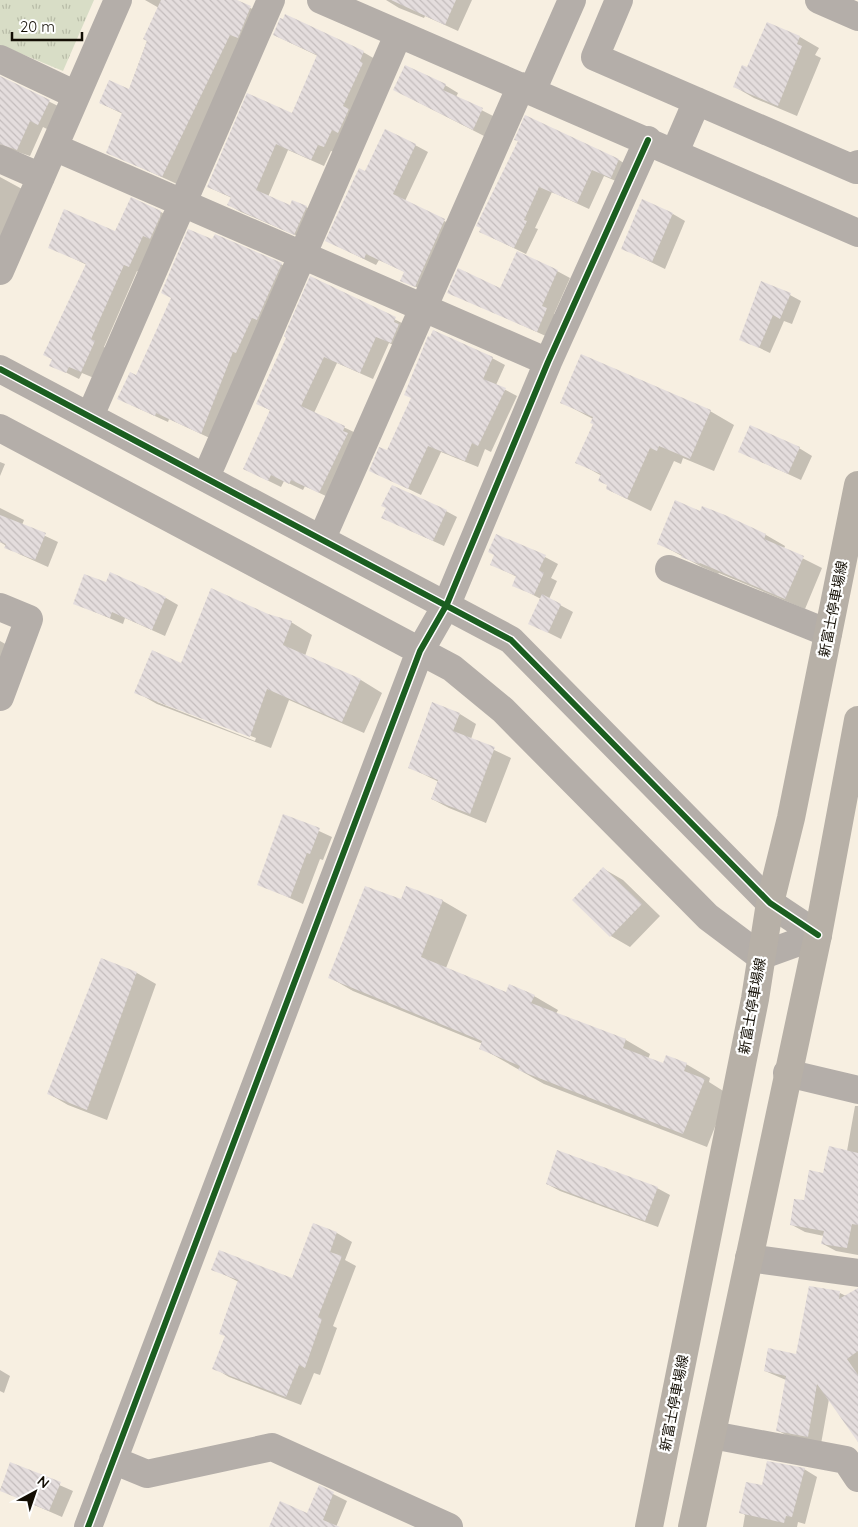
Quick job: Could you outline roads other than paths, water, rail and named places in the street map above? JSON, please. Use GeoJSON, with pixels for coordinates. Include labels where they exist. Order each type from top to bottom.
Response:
{"type":"FeatureCollection","features":[{"type":"Feature","properties":{"kind":"main road","name":"新富士停車場線"},"geometry":{"type":"LineString","coordinates":[[649,1527],[755,998],[760,956],[770,903],[791,818],[858,485]]}},
{"type":"Feature","properties":{"kind":"main road"},"geometry":{"type":"LineString","coordinates":[[692,1527],[854,764],[858,720]]}},
{"type":"Feature","properties":{"kind":"street"},"geometry":{"type":"LineString","coordinates":[[0,271],[118,0]]}},
{"type":"Feature","properties":{"kind":"street"},"geometry":{"type":"LineString","coordinates":[[90,416],[271,0]]}},
{"type":"Feature","properties":{"kind":"street"},"geometry":{"type":"LineString","coordinates":[[321,0],[398,35],[648,140],[858,233]]}},
{"type":"Feature","properties":{"kind":"street"},"geometry":{"type":"LineString","coordinates":[[322,538],[422,307],[526,89],[572,0]]}},
{"type":"Feature","properties":{"kind":"street"},"geometry":{"type":"LineString","coordinates":[[619,0],[595,57],[856,170],[858,164]]}},
{"type":"Feature","properties":{"kind":"street"},"geometry":{"type":"LineString","coordinates":[[819,0],[858,17]]}},
{"type":"Feature","properties":{"kind":"street"},"geometry":{"type":"LineString","coordinates":[[206,477],[398,35]]}},
{"type":"Feature","properties":{"kind":"street"},"geometry":{"type":"LineString","coordinates":[[0,59],[76,95]]}},
{"type":"Feature","properties":{"kind":"street"},"geometry":{"type":"LineString","coordinates":[[675,152],[697,101]]}},
{"type":"Feature","properties":{"kind":"street"},"geometry":{"type":"LineString","coordinates":[[88,1527],[420,651],[447,604],[548,362],[648,140]]}},
{"type":"Feature","properties":{"kind":"street"},"geometry":{"type":"LineString","coordinates":[[54,147],[548,362]]}},
{"type":"Feature","properties":{"kind":"street"},"geometry":{"type":"LineString","coordinates":[[0,159],[41,176]]}},
{"type":"Feature","properties":{"kind":"street"},"geometry":{"type":"LineString","coordinates":[[0,369],[447,604],[511,640],[770,903],[818,935]]}},
{"type":"Feature","properties":{"kind":"street"},"geometry":{"type":"LineString","coordinates":[[0,428],[452,668],[503,710],[708,918],[760,956],[818,935]]}},
{"type":"Feature","properties":{"kind":"street"},"geometry":{"type":"LineString","coordinates":[[669,569],[828,632]]}},
{"type":"Feature","properties":{"kind":"street"},"geometry":{"type":"LineString","coordinates":[[0,606],[29,619],[0,697]]}},
{"type":"Feature","properties":{"kind":"street"},"geometry":{"type":"LineString","coordinates":[[787,1073],[858,1090]]}},
{"type":"Feature","properties":{"kind":"street"},"geometry":{"type":"LineString","coordinates":[[749,1258],[858,1273]]}},
{"type":"Feature","properties":{"kind":"street"},"geometry":{"type":"LineString","coordinates":[[712,1435],[846,1460],[858,1478]]}},
{"type":"Feature","properties":{"kind":"street"},"geometry":{"type":"LineString","coordinates":[[113,1460],[147,1474],[272,1447],[449,1527]]}}]}
